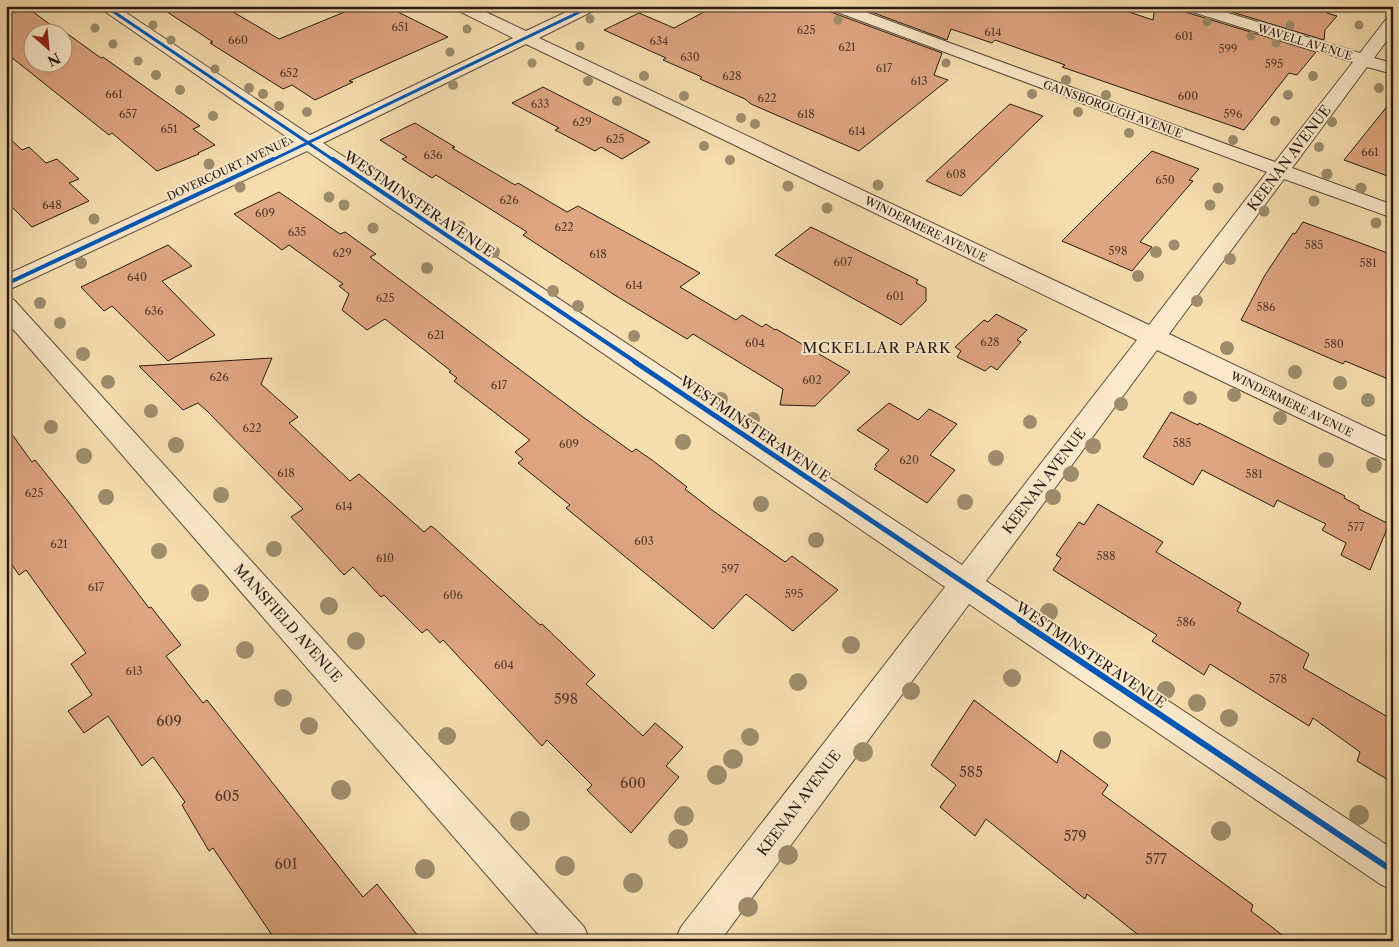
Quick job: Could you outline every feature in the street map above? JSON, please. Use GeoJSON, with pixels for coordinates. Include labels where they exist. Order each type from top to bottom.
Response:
{"type":"FeatureCollection","features":[{"type":"Feature","properties":{"kind":"street","name":"WESTMINSTER AVENUE"},"geometry":{"type":"LineString","coordinates":[[105,6],[1393,871]]}},
{"type":"Feature","properties":{"kind":"street","name":"WINDERMERE AVENUE"},"geometry":{"type":"LineString","coordinates":[[460,6],[1393,452]]}},
{"type":"Feature","properties":{"kind":"street","name":"DOVERCOURT AVENUE"},"geometry":{"type":"LineString","coordinates":[[6,284],[308,143],[592,6]]}},
{"type":"Feature","properties":{"kind":"street","name":"GAINSBOROUGH AVENUE"},"geometry":{"type":"LineString","coordinates":[[834,6],[1393,212]]}},
{"type":"Feature","properties":{"kind":"street","name":"WAVELL AVENUE"},"geometry":{"type":"LineString","coordinates":[[1188,6],[1393,68]]}},
{"type":"Feature","properties":{"kind":"street","name":"KEENAN AVENUE"},"geometry":{"type":"LineString","coordinates":[[695,941],[1393,21]]}},
{"type":"Feature","properties":{"kind":"street","name":"MANSFIELD AVENUE"},"geometry":{"type":"LineString","coordinates":[[6,306],[570,941]]}},
{"type":"Feature","properties":{"kind":"building"},"geometry":{"type":"Polygon","coordinates":[[[6,6],[25,6],[47,22],[22,22],[22,66],[6,53],[6,6]]]}},
{"type":"Feature","properties":{"kind":"building"},"geometry":{"type":"Polygon","coordinates":[[[158,6],[223,6],[279,39],[359,6],[386,6],[448,37],[349,81],[353,82],[315,100],[292,85],[283,89],[210,43],[213,42],[158,6]]]}},
{"type":"Feature","properties":{"kind":"building"},"geometry":{"type":"Polygon","coordinates":[[[715,6],[824,6],[828,11],[942,53],[934,75],[948,80],[859,151],[751,104],[745,99],[700,79],[702,77],[663,60],[666,58],[604,30],[639,13],[674,28],[715,6]]]}},
{"type":"Feature","properties":{"kind":"building"},"geometry":{"type":"Polygon","coordinates":[[[855,6],[1111,6],[1153,20],[1155,6],[1178,6],[1182,11],[1316,52],[1297,75],[1289,73],[1244,130],[1062,67],[1065,65],[995,40],[992,43],[951,29],[947,40],[855,6]]]}},
{"type":"Feature","properties":{"kind":"building"},"geometry":{"type":"Polygon","coordinates":[[[1212,6],[1333,6],[1327,13],[1337,16],[1325,30],[1324,40],[1212,6]]]}},
{"type":"Feature","properties":{"kind":"building"},"geometry":{"type":"Polygon","coordinates":[[[72,37],[200,126],[193,129],[215,145],[199,154],[157,171],[112,133],[109,135],[30,72],[72,72],[72,37]]]}},
{"type":"Feature","properties":{"kind":"building"},"geometry":{"type":"Polygon","coordinates":[[[543,87],[650,142],[622,159],[601,147],[595,151],[555,130],[559,128],[512,103],[543,87]]]}},
{"type":"Feature","properties":{"kind":"building"},"geometry":{"type":"Polygon","coordinates":[[[1393,99],[1393,178],[1344,160],[1393,99]]]}},
{"type":"Feature","properties":{"kind":"building"},"geometry":{"type":"Polygon","coordinates":[[[1010,104],[1043,116],[961,196],[926,181],[1010,104]]]}},
{"type":"Feature","properties":{"kind":"building"},"geometry":{"type":"Polygon","coordinates":[[[415,123],[455,147],[452,148],[515,185],[518,183],[567,212],[578,206],[700,273],[680,287],[736,320],[742,315],[762,327],[766,324],[850,372],[815,406],[780,405],[783,389],[693,334],[687,339],[613,294],[523,235],[527,232],[436,175],[432,178],[402,159],[407,157],[380,140],[415,123]]]}},
{"type":"Feature","properties":{"kind":"building"},"geometry":{"type":"Polygon","coordinates":[[[6,135],[22,150],[29,147],[46,163],[57,159],[79,179],[69,183],[89,201],[32,227],[6,201],[6,135]]]}},
{"type":"Feature","properties":{"kind":"building"},"geometry":{"type":"Polygon","coordinates":[[[1152,151],[1199,169],[1189,180],[1193,181],[1140,242],[1152,247],[1132,271],[1062,241],[1152,151]]]}},
{"type":"Feature","properties":{"kind":"building"},"geometry":{"type":"Polygon","coordinates":[[[279,192],[340,234],[345,232],[376,254],[370,257],[583,417],[632,452],[636,449],[652,460],[687,487],[685,489],[712,510],[785,562],[792,556],[838,590],[793,631],[746,594],[713,629],[566,508],[570,505],[518,463],[523,459],[515,452],[530,440],[454,381],[457,378],[449,372],[451,371],[385,319],[367,330],[342,310],[349,294],[339,286],[343,284],[289,245],[282,250],[234,214],[279,192]]]}},
{"type":"Feature","properties":{"kind":"building"},"geometry":{"type":"Polygon","coordinates":[[[1303,222],[1393,255],[1393,381],[1345,361],[1343,364],[1241,320],[1265,275],[1293,233],[1295,234],[1303,222]]]}},
{"type":"Feature","properties":{"kind":"building"},"geometry":{"type":"Polygon","coordinates":[[[811,227],[918,280],[916,283],[926,288],[926,301],[901,325],[775,255],[811,227]]]}},
{"type":"Feature","properties":{"kind":"building"},"geometry":{"type":"Polygon","coordinates":[[[168,245],[192,266],[162,281],[215,335],[168,361],[112,306],[104,311],[81,287],[168,245]]]}},
{"type":"Feature","properties":{"kind":"building"},"geometry":{"type":"Polygon","coordinates":[[[996,314],[1027,330],[1017,340],[1021,342],[997,370],[991,366],[985,371],[957,357],[961,351],[955,347],[984,320],[988,322],[996,314]]]}},
{"type":"Feature","properties":{"kind":"building"},"geometry":{"type":"Polygon","coordinates":[[[272,358],[261,384],[298,417],[289,423],[350,481],[359,474],[424,532],[431,526],[434,528],[540,625],[542,624],[595,675],[586,684],[643,736],[655,723],[683,747],[666,766],[679,777],[631,833],[587,790],[592,785],[547,740],[542,746],[443,640],[440,643],[427,629],[422,633],[384,595],[381,597],[353,567],[344,575],[291,517],[303,509],[207,411],[198,403],[183,410],[139,366],[272,358]]]}},
{"type":"Feature","properties":{"kind":"building"},"geometry":{"type":"Polygon","coordinates":[[[889,403],[918,420],[929,409],[957,424],[930,455],[955,470],[927,503],[874,469],[877,466],[875,465],[889,450],[857,430],[889,403]]]}},
{"type":"Feature","properties":{"kind":"building"},"geometry":{"type":"Polygon","coordinates":[[[1171,412],[1198,425],[1199,423],[1345,496],[1344,498],[1359,506],[1359,509],[1389,524],[1370,570],[1341,555],[1346,543],[1322,530],[1326,524],[1277,500],[1274,507],[1202,470],[1193,485],[1143,457],[1171,412]]]}},
{"type":"Feature","properties":{"kind":"building"},"geometry":{"type":"Polygon","coordinates":[[[6,426],[32,462],[35,460],[149,608],[151,607],[181,645],[166,656],[203,703],[207,700],[363,897],[377,884],[422,941],[276,941],[213,848],[209,851],[182,805],[185,802],[153,757],[142,766],[108,716],[84,733],[68,711],[92,695],[71,664],[86,653],[26,570],[19,575],[6,556],[6,426]]]}},
{"type":"Feature","properties":{"kind":"building"},"geometry":{"type":"Polygon","coordinates":[[[1098,504],[1163,542],[1156,552],[1241,603],[1237,611],[1309,654],[1303,668],[1393,720],[1393,783],[1357,761],[1360,752],[1313,718],[1309,726],[1210,664],[1204,675],[1152,641],[1157,635],[1053,570],[1061,558],[1056,555],[1079,522],[1084,525],[1098,504]]]}},
{"type":"Feature","properties":{"kind":"building"},"geometry":{"type":"Polygon","coordinates":[[[974,700],[1057,763],[1061,750],[1108,785],[1102,794],[1253,905],[1251,911],[1290,941],[1146,941],[1087,894],[1085,899],[986,819],[975,836],[940,807],[956,785],[931,765],[974,700]]]}},
{"type":"Feature","properties":{"kind":"cycle path"},"geometry":{"type":"LineString","coordinates":[[105,6],[1393,871]]}},
{"type":"Feature","properties":{"kind":"cycle path"},"geometry":{"type":"LineString","coordinates":[[6,284],[308,143],[592,6]]}},
{"type":"Feature","properties":{"kind":"district","name":"MCKELLAR PARK"},"geometry":{"type":"Point","coordinates":[877,347]}}]}
